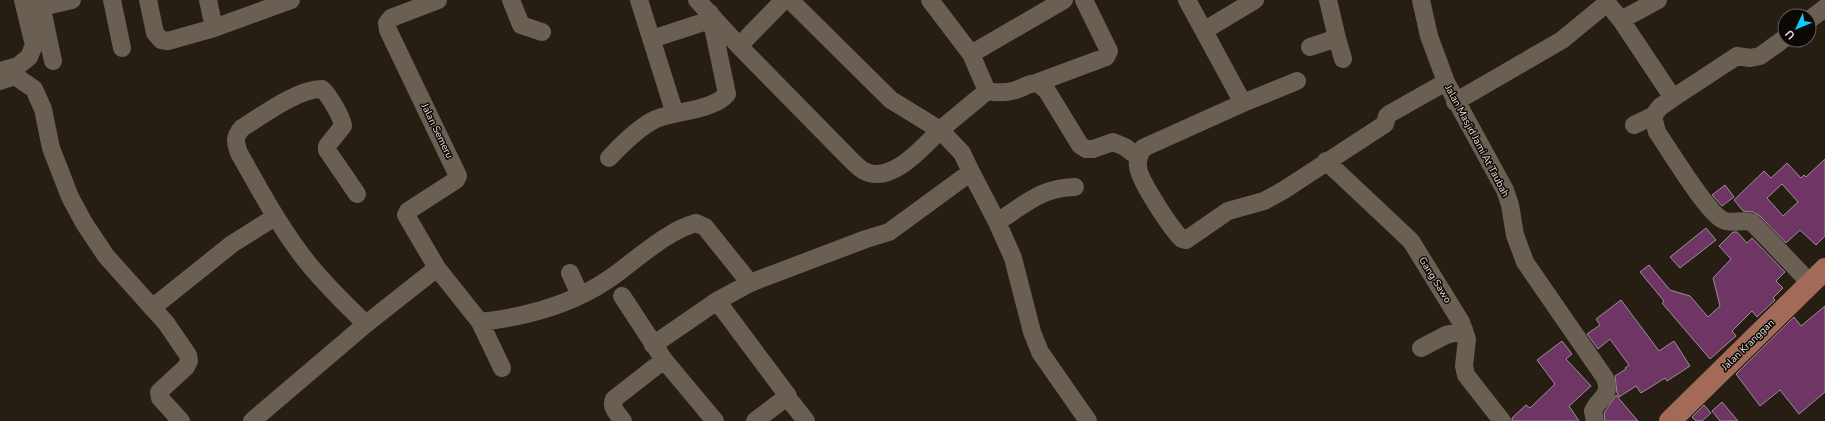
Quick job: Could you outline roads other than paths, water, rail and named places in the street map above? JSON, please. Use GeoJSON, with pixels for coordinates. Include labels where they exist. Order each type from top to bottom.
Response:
{"type":"FeatureCollection","features":[{"type":"Feature","properties":{"kind":"main road","name":"Jalan Kranggan"},"geometry":{"type":"LineString","coordinates":[[1670,421],[1821,274]]}},
{"type":"Feature","properties":{"kind":"street"},"geometry":{"type":"LineString","coordinates":[[32,4],[72,0]]}},
{"type":"Feature","properties":{"kind":"street"},"geometry":{"type":"LineString","coordinates":[[112,0],[122,48]]}},
{"type":"Feature","properties":{"kind":"street"},"geometry":{"type":"LineString","coordinates":[[148,0],[155,33],[160,40],[168,41],[214,28],[263,5],[291,0]]}},
{"type":"Feature","properties":{"kind":"street"},"geometry":{"type":"LineString","coordinates":[[208,0],[214,28]]}},
{"type":"Feature","properties":{"kind":"street","name":"Jalan Semeru"},"geometry":{"type":"LineString","coordinates":[[437,268],[406,215],[408,211],[456,180],[458,176],[388,30],[387,23],[391,18],[440,0]]}},
{"type":"Feature","properties":{"kind":"street"},"geometry":{"type":"LineString","coordinates":[[511,0],[521,25],[542,32]]}},
{"type":"Feature","properties":{"kind":"street"},"geometry":{"type":"LineString","coordinates":[[639,0],[675,114]]}},
{"type":"Feature","properties":{"kind":"street"},"geometry":{"type":"LineString","coordinates":[[697,0],[739,46],[852,161],[864,171],[880,175],[894,170],[905,163],[940,130],[987,91]]}},
{"type":"Feature","properties":{"kind":"street"},"geometry":{"type":"LineString","coordinates":[[739,46],[784,0]]}},
{"type":"Feature","properties":{"kind":"street"},"geometry":{"type":"LineString","coordinates":[[790,0],[891,100],[940,130],[962,153],[970,172],[997,222],[1018,276],[1040,352],[1088,421]]}},
{"type":"Feature","properties":{"kind":"street"},"geometry":{"type":"LineString","coordinates":[[930,0],[971,54],[987,91]]}},
{"type":"Feature","properties":{"kind":"street"},"geometry":{"type":"LineString","coordinates":[[971,54],[1064,0]]}},
{"type":"Feature","properties":{"kind":"street"},"geometry":{"type":"LineString","coordinates":[[987,91],[995,93],[1007,92],[1106,57],[1108,52],[1084,0]]}},
{"type":"Feature","properties":{"kind":"street"},"geometry":{"type":"LineString","coordinates":[[1188,0],[1243,103]]}},
{"type":"Feature","properties":{"kind":"street"},"geometry":{"type":"LineString","coordinates":[[1205,30],[1255,0]]}},
{"type":"Feature","properties":{"kind":"street"},"geometry":{"type":"LineString","coordinates":[[1328,0],[1343,59]]}},
{"type":"Feature","properties":{"kind":"street","name":"Jalan Masjid Jami At Taubah"},"geometry":{"type":"LineString","coordinates":[[1421,0],[1429,36],[1446,82],[1455,102],[1505,190],[1510,205],[1516,240],[1525,262],[1605,378],[1607,386],[1606,393],[1593,411],[1595,421]]}},
{"type":"Feature","properties":{"kind":"street"},"geometry":{"type":"LineString","coordinates":[[1621,20],[1658,0]]}},
{"type":"Feature","properties":{"kind":"street"},"geometry":{"type":"LineString","coordinates":[[1455,102],[1562,40],[1606,2],[1621,20],[1673,98]]}},
{"type":"Feature","properties":{"kind":"street"},"geometry":{"type":"LineString","coordinates":[[32,4],[53,61]]}},
{"type":"Feature","properties":{"kind":"street"},"geometry":{"type":"LineString","coordinates":[[0,71],[18,66],[29,57],[34,45],[32,4]]}},
{"type":"Feature","properties":{"kind":"street"},"geometry":{"type":"LineString","coordinates":[[652,39],[710,16]]}},
{"type":"Feature","properties":{"kind":"street"},"geometry":{"type":"LineString","coordinates":[[609,158],[648,124],[675,114],[709,105],[723,99],[727,94],[710,16]]}},
{"type":"Feature","properties":{"kind":"street"},"geometry":{"type":"LineString","coordinates":[[1310,47],[1337,38]]}},
{"type":"Feature","properties":{"kind":"street"},"geometry":{"type":"LineString","coordinates":[[1634,125],[1652,116],[1660,107],[1737,56],[1750,58],[1760,56],[1777,44]]}},
{"type":"Feature","properties":{"kind":"street"},"geometry":{"type":"LineString","coordinates":[[0,81],[15,76],[34,89],[43,109],[51,148],[70,197],[84,223],[106,256],[166,323],[188,355],[189,361],[186,367],[159,392],[160,398],[181,421]]}},
{"type":"Feature","properties":{"kind":"street"},"geometry":{"type":"LineString","coordinates":[[1297,81],[1243,103],[1143,148],[1138,157],[1138,167],[1146,187],[1178,236],[1186,240],[1228,211],[1264,202],[1385,124],[1387,116],[1391,112],[1446,82]]}},
{"type":"Feature","properties":{"kind":"street"},"geometry":{"type":"LineString","coordinates":[[1036,83],[1047,91],[1080,145],[1086,149],[1093,149],[1113,142],[1125,147],[1138,157]]}},
{"type":"Feature","properties":{"kind":"street"},"geometry":{"type":"LineString","coordinates":[[357,194],[327,150],[328,146],[343,126],[342,121],[322,89],[313,89],[300,94],[242,128],[236,135],[235,143],[239,153],[275,217],[317,274],[366,324]]}},
{"type":"Feature","properties":{"kind":"street"},"geometry":{"type":"LineString","coordinates":[[1652,116],[1657,132],[1713,212],[1722,220],[1735,222],[1748,221],[1753,223],[1821,274]]}},
{"type":"Feature","properties":{"kind":"street","name":"Gang Sawo"},"geometry":{"type":"LineString","coordinates":[[1326,162],[1411,241],[1461,322],[1467,339],[1464,366],[1466,375],[1502,421]]}},
{"type":"Feature","properties":{"kind":"street"},"geometry":{"type":"LineString","coordinates":[[653,344],[717,301],[750,283],[866,238],[889,232],[970,172]]}},
{"type":"Feature","properties":{"kind":"street"},"geometry":{"type":"LineString","coordinates":[[997,222],[1039,195],[1050,190],[1075,187]]}},
{"type":"Feature","properties":{"kind":"street"},"geometry":{"type":"LineString","coordinates":[[152,308],[232,244],[275,217]]}},
{"type":"Feature","properties":{"kind":"street"},"geometry":{"type":"LineString","coordinates":[[480,322],[508,319],[542,311],[580,295],[609,280],[667,237],[690,224],[696,223],[705,227],[750,283]]}},
{"type":"Feature","properties":{"kind":"street"},"geometry":{"type":"LineString","coordinates":[[252,421],[366,324],[437,268],[480,322],[502,368]]}},
{"type":"Feature","properties":{"kind":"street"},"geometry":{"type":"LineString","coordinates":[[570,273],[580,295]]}},
{"type":"Feature","properties":{"kind":"street"},"geometry":{"type":"LineString","coordinates":[[622,296],[664,360],[715,421]]}},
{"type":"Feature","properties":{"kind":"street"},"geometry":{"type":"LineString","coordinates":[[717,301],[788,396],[756,421]]}},
{"type":"Feature","properties":{"kind":"street"},"geometry":{"type":"LineString","coordinates":[[1421,348],[1441,337],[1464,330]]}},
{"type":"Feature","properties":{"kind":"street"},"geometry":{"type":"LineString","coordinates":[[623,421],[613,407],[614,398],[664,360]]}},
{"type":"Feature","properties":{"kind":"street"},"geometry":{"type":"LineString","coordinates":[[792,403],[806,421]]}}]}
